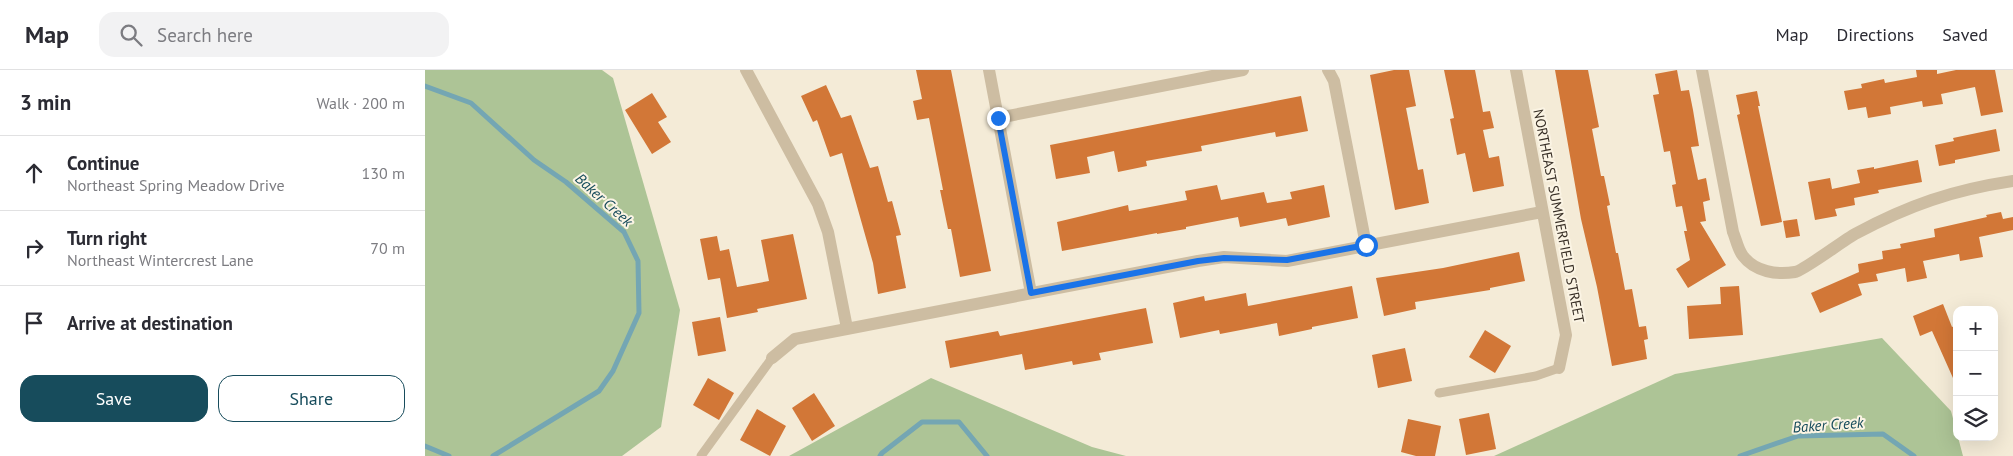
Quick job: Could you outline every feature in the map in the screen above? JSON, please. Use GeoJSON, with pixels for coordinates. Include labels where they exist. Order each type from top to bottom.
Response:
{"type":"FeatureCollection","features":[{"type":"Feature","properties":{"kind":"street"},"geometry":{"type":"LineString","coordinates":[[746,70],[818,204],[828,232],[847,328]]}},
{"type":"Feature","properties":{"kind":"street"},"geometry":{"type":"LineString","coordinates":[[989,70],[1031,293]]}},
{"type":"Feature","properties":{"kind":"street"},"geometry":{"type":"LineString","coordinates":[[998,118],[1243,70]]}},
{"type":"Feature","properties":{"kind":"street"},"geometry":{"type":"LineString","coordinates":[[1328,70],[1334,81],[1366,245]]}},
{"type":"Feature","properties":{"kind":"street","name":"NORTHEAST SUMMERFIELD STREET"},"geometry":{"type":"LineString","coordinates":[[1516,70],[1566,335],[1559,368]]}},
{"type":"Feature","properties":{"kind":"street"},"geometry":{"type":"LineString","coordinates":[[1702,70],[1733,232],[1742,255],[1752,266],[1776,274],[1797,272],[1853,235],[1895,212],[1948,194],[2013,181]]}},
{"type":"Feature","properties":{"kind":"street"},"geometry":{"type":"LineString","coordinates":[[772,358],[795,339],[1198,261],[1224,258],[1287,260],[1542,212]]}},
{"type":"Feature","properties":{"kind":"lane"},"geometry":{"type":"LineString","coordinates":[[701,456],[772,358]]}},
{"type":"Feature","properties":{"kind":"lane"},"geometry":{"type":"LineString","coordinates":[[1439,393],[1536,376],[1559,368]]}},
{"type":"Feature","properties":{"kind":"green space"},"geometry":{"type":"Polygon","coordinates":[[[425,70],[602,70],[613,78],[680,310],[661,427],[622,456],[425,456],[425,70]]]}},
{"type":"Feature","properties":{"kind":"green space"},"geometry":{"type":"Polygon","coordinates":[[[1882,338],[1951,411],[1953,441],[1959,441],[1963,456],[1494,456],[1675,374],[1882,338]]]}},
{"type":"Feature","properties":{"kind":"green space"},"geometry":{"type":"Polygon","coordinates":[[[931,378],[1092,447],[1126,456],[789,456],[931,378]]]}},
{"type":"Feature","properties":{"kind":"building"},"geometry":{"type":"Polygon","coordinates":[[[916,70],[951,70],[991,271],[960,277],[951,229],[948,229],[940,190],[943,190],[929,118],[917,120],[913,101],[922,99],[916,70]]]}},
{"type":"Feature","properties":{"kind":"building"},"geometry":{"type":"Polygon","coordinates":[[[1394,70],[1409,70],[1416,106],[1406,108],[1418,170],[1423,169],[1429,203],[1395,210],[1370,75],[1394,70]]]}},
{"type":"Feature","properties":{"kind":"building"},"geometry":{"type":"Polygon","coordinates":[[[1444,70],[1475,70],[1483,112],[1490,111],[1494,128],[1483,130],[1489,158],[1499,156],[1504,186],[1473,192],[1465,153],[1457,155],[1450,119],[1454,118],[1444,70]]]}},
{"type":"Feature","properties":{"kind":"building"},"geometry":{"type":"Polygon","coordinates":[[[1555,70],[1588,70],[1599,127],[1592,129],[1601,176],[1604,176],[1610,205],[1607,206],[1616,253],[1618,253],[1625,290],[1632,289],[1639,327],[1646,326],[1648,339],[1644,340],[1647,359],[1612,366],[1597,287],[1581,219],[1555,70]]]}},
{"type":"Feature","properties":{"kind":"building"},"geometry":{"type":"Polygon","coordinates":[[[1677,70],[1681,91],[1689,90],[1693,110],[1699,146],[1691,147],[1698,180],[1706,178],[1710,200],[1703,202],[1706,221],[1700,222],[1726,265],[1688,288],[1676,269],[1690,260],[1684,231],[1687,231],[1682,206],[1676,207],[1672,185],[1676,184],[1670,151],[1664,152],[1653,95],[1659,94],[1655,74],[1677,70]]]}},
{"type":"Feature","properties":{"kind":"building"},"geometry":{"type":"Polygon","coordinates":[[[1916,70],[1937,70],[1937,74],[1956,70],[1995,70],[2003,112],[1981,116],[1975,87],[1941,94],[1943,104],[1923,107],[1922,101],[1890,107],[1891,114],[1868,118],[1866,107],[1848,110],[1844,91],[1862,88],[1861,84],[1884,79],[1885,83],[1917,77],[1916,70]]]}},
{"type":"Feature","properties":{"kind":"building"},"geometry":{"type":"Polygon","coordinates":[[[826,85],[841,118],[851,115],[870,168],[878,166],[888,202],[892,201],[901,235],[896,236],[906,288],[878,294],[873,263],[842,153],[830,157],[817,120],[813,122],[801,96],[826,85]]]}},
{"type":"Feature","properties":{"kind":"building"},"geometry":{"type":"Polygon","coordinates":[[[1757,91],[1760,106],[1758,106],[1782,222],[1761,226],[1737,115],[1740,114],[1736,95],[1757,91]]]}},
{"type":"Feature","properties":{"kind":"building"},"geometry":{"type":"Polygon","coordinates":[[[652,93],[667,117],[658,122],[671,142],[652,154],[625,110],[652,93]]]}},
{"type":"Feature","properties":{"kind":"building"},"geometry":{"type":"Polygon","coordinates":[[[1301,96],[1308,131],[1276,137],[1275,132],[1201,146],[1202,151],[1146,161],[1147,166],[1118,172],[1114,151],[1087,157],[1090,173],[1056,179],[1050,145],[1301,96]]]}},
{"type":"Feature","properties":{"kind":"building"},"geometry":{"type":"Polygon","coordinates":[[[1996,129],[2000,151],[1955,160],[1955,163],[1939,166],[1935,145],[1954,141],[1953,138],[1996,129]]]}},
{"type":"Feature","properties":{"kind":"building"},"geometry":{"type":"Polygon","coordinates":[[[1918,160],[1922,182],[1878,190],[1879,193],[1854,198],[1855,205],[1835,209],[1837,216],[1815,220],[1808,182],[1830,178],[1832,189],[1860,183],[1857,170],[1874,167],[1874,169],[1918,160]]]}},
{"type":"Feature","properties":{"kind":"building"},"geometry":{"type":"Polygon","coordinates":[[[1217,185],[1221,200],[1264,192],[1267,203],[1292,199],[1290,192],[1324,185],[1330,217],[1288,226],[1286,218],[1240,227],[1238,217],[1186,227],[1186,229],[1062,251],[1057,222],[1128,205],[1129,211],[1187,200],[1185,191],[1217,185]]]}},
{"type":"Feature","properties":{"kind":"building"},"geometry":{"type":"Polygon","coordinates":[[[2001,212],[2003,219],[2013,217],[2013,230],[1979,237],[1983,257],[1960,261],[1959,254],[1923,261],[1927,278],[1907,282],[1905,268],[1876,274],[1878,281],[1858,284],[1862,295],[1820,313],[1811,293],[1859,272],[1858,264],[1883,259],[1882,251],[1901,248],[1900,244],[1935,237],[1934,229],[2001,212]]]}},
{"type":"Feature","properties":{"kind":"building"},"geometry":{"type":"Polygon","coordinates":[[[1797,219],[1800,236],[1786,238],[1783,221],[1797,219]]]}},
{"type":"Feature","properties":{"kind":"building"},"geometry":{"type":"Polygon","coordinates":[[[793,234],[807,299],[757,309],[758,312],[727,318],[720,278],[708,280],[700,239],[717,236],[720,251],[729,249],[737,287],[769,281],[761,240],[793,234]]]}},
{"type":"Feature","properties":{"kind":"building"},"geometry":{"type":"Polygon","coordinates":[[[1519,252],[1525,281],[1490,288],[1490,290],[1415,302],[1416,309],[1384,316],[1376,278],[1443,268],[1519,252]]]}},
{"type":"Feature","properties":{"kind":"building"},"geometry":{"type":"Polygon","coordinates":[[[1352,286],[1358,318],[1279,336],[1277,323],[1220,334],[1219,330],[1180,338],[1173,303],[1204,296],[1205,301],[1246,293],[1248,306],[1352,286]]]}},
{"type":"Feature","properties":{"kind":"building"},"geometry":{"type":"Polygon","coordinates":[[[1739,286],[1743,335],[1689,339],[1687,306],[1721,304],[1720,287],[1739,286]]]}},
{"type":"Feature","properties":{"kind":"building"},"geometry":{"type":"Polygon","coordinates":[[[1943,304],[1953,327],[1953,378],[1932,331],[1920,336],[1913,316],[1943,304]]]}},
{"type":"Feature","properties":{"kind":"building"},"geometry":{"type":"Polygon","coordinates":[[[1146,308],[1153,343],[1099,353],[1101,360],[1073,365],[1072,361],[1025,370],[1022,354],[950,368],[945,341],[998,331],[1000,336],[1146,308]]]}},
{"type":"Feature","properties":{"kind":"building"},"geometry":{"type":"Polygon","coordinates":[[[720,317],[726,351],[698,356],[692,322],[720,317]]]}},
{"type":"Feature","properties":{"kind":"building"},"geometry":{"type":"Polygon","coordinates":[[[1485,330],[1511,346],[1495,373],[1469,357],[1485,330]]]}},
{"type":"Feature","properties":{"kind":"building"},"geometry":{"type":"Polygon","coordinates":[[[1405,348],[1412,381],[1378,388],[1372,355],[1405,348]]]}},
{"type":"Feature","properties":{"kind":"building"},"geometry":{"type":"Polygon","coordinates":[[[708,378],[734,393],[719,420],[693,405],[708,378]]]}},
{"type":"Feature","properties":{"kind":"building"},"geometry":{"type":"Polygon","coordinates":[[[814,393],[835,426],[812,441],[792,408],[814,393]]]}},
{"type":"Feature","properties":{"kind":"building"},"geometry":{"type":"Polygon","coordinates":[[[757,409],[786,426],[770,456],[740,440],[757,409]]]}},
{"type":"Feature","properties":{"kind":"building"},"geometry":{"type":"Polygon","coordinates":[[[1489,413],[1496,449],[1466,455],[1459,419],[1489,413]]]}},
{"type":"Feature","properties":{"kind":"building"},"geometry":{"type":"Polygon","coordinates":[[[1408,419],[1441,426],[1435,456],[1416,456],[1401,452],[1408,419]]]}},
{"type":"Feature","properties":{"kind":"waterway","name":"Baker Creek"},"geometry":{"type":"LineString","coordinates":[[425,86],[471,103],[534,160],[566,182],[624,232],[638,261],[639,313],[613,371],[599,391],[493,456]]}},
{"type":"Feature","properties":{"kind":"waterway","name":"Baker Creek"},"geometry":{"type":"LineString","coordinates":[[880,456],[922,422],[959,422],[987,456]]}},
{"type":"Feature","properties":{"kind":"waterway","name":"Baker Creek"},"geometry":{"type":"LineString","coordinates":[[1740,456],[1798,436],[1883,434],[1914,456]]}},
{"type":"Feature","properties":{"kind":"waterway","name":"Baker Creek"},"geometry":{"type":"LineString","coordinates":[[425,446],[449,456]]}},
{"type":"Feature","properties":{"kind":"route"},"geometry":{"type":"LineString","coordinates":[[998,118],[1031,293],[1198,261],[1224,258],[1287,260],[1366,245]]}}]}
